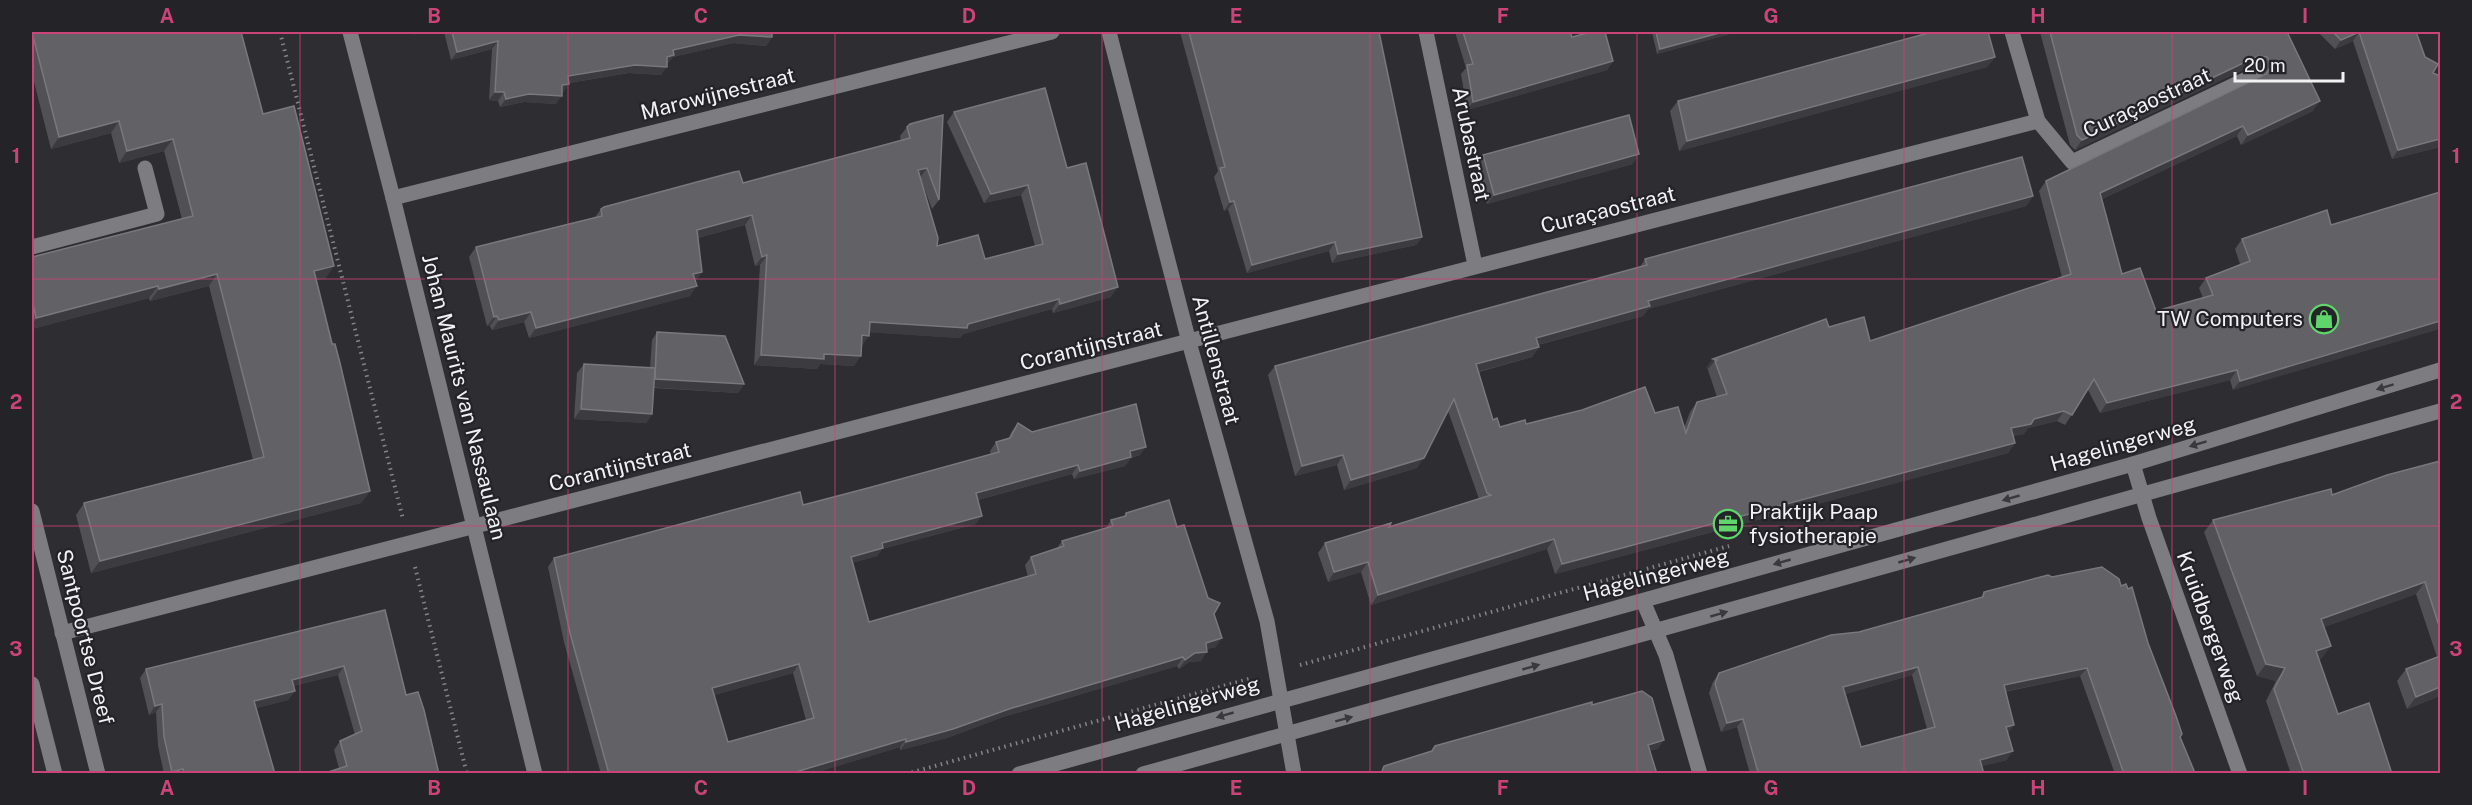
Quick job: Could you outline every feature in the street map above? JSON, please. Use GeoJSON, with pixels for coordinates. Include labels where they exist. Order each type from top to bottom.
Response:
{"type":"FeatureCollection","features":[{"type":"Feature","properties":{"kind":"street","name":"Johan Maurits van Nassaulaan"},"geometry":{"type":"LineString","coordinates":[[350,32],[535,774]]}},
{"type":"Feature","properties":{"kind":"street","name":"Marowijnestraat"},"geometry":{"type":"LineString","coordinates":[[393,198],[1052,32]]}},
{"type":"Feature","properties":{"kind":"street","name":"Antillenstraat"},"geometry":{"type":"LineString","coordinates":[[1109,32],[1189,342],[1267,621],[1294,774]]}},
{"type":"Feature","properties":{"kind":"street","name":"Arubastraat"},"geometry":{"type":"LineString","coordinates":[[1426,32],[1475,266]]}},
{"type":"Feature","properties":{"kind":"street","name":"Curaçaostraat"},"geometry":{"type":"LineString","coordinates":[[2012,32],[2038,121],[2072,162],[2255,75]]}},
{"type":"Feature","properties":{"kind":"street","name":"Curaçaostraat"},"geometry":{"type":"LineString","coordinates":[[1189,342],[2038,121]]}},
{"type":"Feature","properties":{"kind":"street"},"geometry":{"type":"LineString","coordinates":[[32,247],[157,214],[145,168]]}},
{"type":"Feature","properties":{"kind":"street","name":"Corantijnstraat"},"geometry":{"type":"LineString","coordinates":[[62,633],[1189,342]]}},
{"type":"Feature","properties":{"kind":"street","name":"Hagelingerweg"},"geometry":{"type":"LineString","coordinates":[[1019,774],[1281,699],[2133,464],[2440,370]]}},
{"type":"Feature","properties":{"kind":"street"},"geometry":{"type":"LineString","coordinates":[[1143,774],[2440,411]]}},
{"type":"Feature","properties":{"kind":"street","name":"Kruidbergerweg"},"geometry":{"type":"LineString","coordinates":[[2133,464],[2240,774]]}},
{"type":"Feature","properties":{"kind":"street","name":"Santpoortse Dreef"},"geometry":{"type":"LineString","coordinates":[[32,511],[98,774]]}},
{"type":"Feature","properties":{"kind":"street"},"geometry":{"type":"LineString","coordinates":[[1643,601],[1666,655],[1700,774]]}},
{"type":"Feature","properties":{"kind":"street"},"geometry":{"type":"LineString","coordinates":[[32,684],[55,774]]}},
{"type":"Feature","properties":{"kind":"path"},"geometry":{"type":"LineString","coordinates":[[280,32],[467,774]]}},
{"type":"Feature","properties":{"kind":"building"},"geometry":{"type":"Polygon","coordinates":[[[32,32],[241,32],[263,114],[294,106],[334,266],[314,271],[332,344],[335,344],[340,363],[370,491],[100,561],[84,503],[264,457],[217,274],[159,289],[158,286],[36,318],[32,298],[32,257],[193,216],[173,139],[127,151],[119,121],[59,137],[32,32]]]}},
{"type":"Feature","properties":{"kind":"building"},"geometry":{"type":"Polygon","coordinates":[[[452,32],[772,32],[772,37],[739,35],[673,50],[674,55],[667,57],[667,67],[635,65],[568,76],[569,84],[562,85],[562,96],[529,94],[506,99],[504,92],[495,92],[498,41],[457,52],[452,32]]]}},
{"type":"Feature","properties":{"kind":"building"},"geometry":{"type":"Polygon","coordinates":[[[1189,32],[1379,32],[1422,237],[1338,254],[1335,242],[1252,265],[1234,201],[1230,202],[1220,168],[1225,167],[1189,32]]]}},
{"type":"Feature","properties":{"kind":"building"},"geometry":{"type":"Polygon","coordinates":[[[1463,32],[1570,32],[1572,37],[1591,32],[1605,32],[1613,61],[1473,102],[1467,65],[1473,64],[1463,32]]]}},
{"type":"Feature","properties":{"kind":"building"},"geometry":{"type":"Polygon","coordinates":[[[1656,32],[1723,32],[1660,49],[1656,32]]]}},
{"type":"Feature","properties":{"kind":"building"},"geometry":{"type":"Polygon","coordinates":[[[1932,32],[1988,32],[1995,57],[1687,141],[1678,101],[1932,32]]]}},
{"type":"Feature","properties":{"kind":"building"},"geometry":{"type":"Polygon","coordinates":[[[2050,32],[2287,32],[2320,101],[2248,135],[2243,126],[2100,193],[2122,274],[2140,268],[2156,311],[2213,295],[2206,278],[2250,261],[2242,239],[2327,210],[2331,225],[2440,192],[2440,321],[2240,381],[2237,370],[2107,403],[2094,379],[2072,415],[2064,411],[2034,419],[2031,424],[2011,428],[2015,443],[1562,564],[1554,539],[1378,595],[1368,562],[1334,572],[1325,543],[1391,523],[1389,527],[1491,495],[1487,493],[1454,399],[1424,458],[1351,480],[1343,455],[1302,466],[1275,366],[1647,265],[1645,259],[2022,157],[2033,196],[1648,301],[1650,306],[1536,338],[1539,347],[1476,364],[1493,420],[1497,418],[1500,427],[1525,420],[1526,424],[1582,410],[1645,387],[1655,413],[1678,407],[1686,433],[1697,402],[1727,394],[1715,361],[1717,360],[1713,359],[1826,319],[1829,327],[1864,317],[1870,341],[2071,274],[2046,181],[2266,74],[2272,65],[2267,57],[2258,56],[2082,140],[2077,135],[2050,32]]]}},
{"type":"Feature","properties":{"kind":"building"},"geometry":{"type":"Polygon","coordinates":[[[2333,32],[2359,32],[2341,40],[2333,32]]]}},
{"type":"Feature","properties":{"kind":"building"},"geometry":{"type":"Polygon","coordinates":[[[2359,32],[2416,32],[2425,57],[2438,64],[2433,73],[2440,76],[2440,139],[2398,150],[2359,32]]]}},
{"type":"Feature","properties":{"kind":"building"},"geometry":{"type":"Polygon","coordinates":[[[1045,88],[1067,168],[1086,163],[1118,287],[1060,304],[1059,299],[968,324],[967,328],[870,322],[869,336],[862,335],[861,356],[824,354],[824,359],[761,355],[767,255],[762,257],[752,215],[697,230],[702,272],[693,274],[697,286],[536,328],[531,312],[499,320],[497,316],[494,317],[476,247],[602,216],[601,209],[604,207],[734,172],[739,171],[743,183],[910,138],[907,127],[910,124],[943,115],[939,200],[927,168],[918,170],[938,238],[937,246],[978,235],[985,259],[1043,244],[1028,185],[991,194],[954,112],[1045,88]]]}},
{"type":"Feature","properties":{"kind":"building"},"geometry":{"type":"Polygon","coordinates":[[[1629,115],[1639,154],[1494,195],[1483,155],[1629,115]]]}},
{"type":"Feature","properties":{"kind":"building"},"geometry":{"type":"Polygon","coordinates":[[[657,332],[725,336],[744,384],[655,379],[657,332]]]}},
{"type":"Feature","properties":{"kind":"building"},"geometry":{"type":"Polygon","coordinates":[[[584,364],[655,368],[652,414],[581,409],[584,364]]]}},
{"type":"Feature","properties":{"kind":"building"},"geometry":{"type":"Polygon","coordinates":[[[1136,404],[1146,447],[1130,451],[1131,457],[1080,471],[1078,465],[976,493],[982,516],[882,543],[883,548],[851,557],[869,622],[1036,574],[1031,557],[1064,546],[1062,541],[1113,526],[1111,520],[1126,516],[1126,513],[1169,500],[1177,527],[1184,525],[1208,598],[1220,603],[1214,614],[1222,638],[1206,643],[1207,652],[1195,653],[1185,660],[1183,657],[1009,709],[953,729],[906,742],[906,739],[789,774],[609,774],[570,633],[554,558],[800,492],[803,505],[868,488],[999,452],[996,442],[1010,438],[1018,423],[1032,432],[1136,404]],[[799,664],[712,688],[728,742],[814,718],[799,664]]]}},
{"type":"Feature","properties":{"kind":"building"},"geometry":{"type":"Polygon","coordinates":[[[2440,461],[2440,629],[2425,582],[2321,619],[2331,646],[2316,651],[2338,714],[2369,703],[2392,774],[2304,774],[2274,689],[2285,668],[2266,664],[2213,520],[2331,489],[2332,495],[2387,475],[2440,461]]]}},
{"type":"Feature","properties":{"kind":"building"},"geometry":{"type":"Polygon","coordinates":[[[2102,567],[2119,579],[2121,586],[2126,584],[2128,589],[2132,587],[2148,643],[2182,734],[2180,737],[2196,774],[2124,774],[2087,668],[2004,685],[2014,725],[2006,727],[2013,751],[1980,760],[1984,774],[1755,774],[1758,772],[1743,719],[1727,723],[1715,684],[1719,673],[1831,635],[1859,632],[1983,597],[1984,592],[2048,575],[2052,577],[2102,567]],[[1918,667],[1843,687],[1861,747],[1935,727],[1918,667]]]}},
{"type":"Feature","properties":{"kind":"building"},"geometry":{"type":"Polygon","coordinates":[[[385,610],[406,695],[418,692],[439,774],[322,774],[347,766],[340,741],[362,731],[344,666],[292,680],[295,691],[254,701],[275,774],[185,774],[183,769],[172,772],[164,737],[162,704],[155,706],[146,669],[385,610]]]}},
{"type":"Feature","properties":{"kind":"building"},"geometry":{"type":"Polygon","coordinates":[[[2440,656],[2440,687],[2416,697],[2406,669],[2440,656]]]}},
{"type":"Feature","properties":{"kind":"building"},"geometry":{"type":"Polygon","coordinates":[[[1642,691],[1652,698],[1664,740],[1648,745],[1657,774],[1381,774],[1384,766],[1432,751],[1435,746],[1592,702],[1592,705],[1642,691]]]}},
{"type":"Feature","properties":{"kind":"place","name":"TW Computers"},"geometry":{"type":"Point","coordinates":[2324,319]}},
{"type":"Feature","properties":{"kind":"place","name":"Praktijk Paap fysiotherapie"},"geometry":{"type":"Point","coordinates":[1728,524]}}]}
